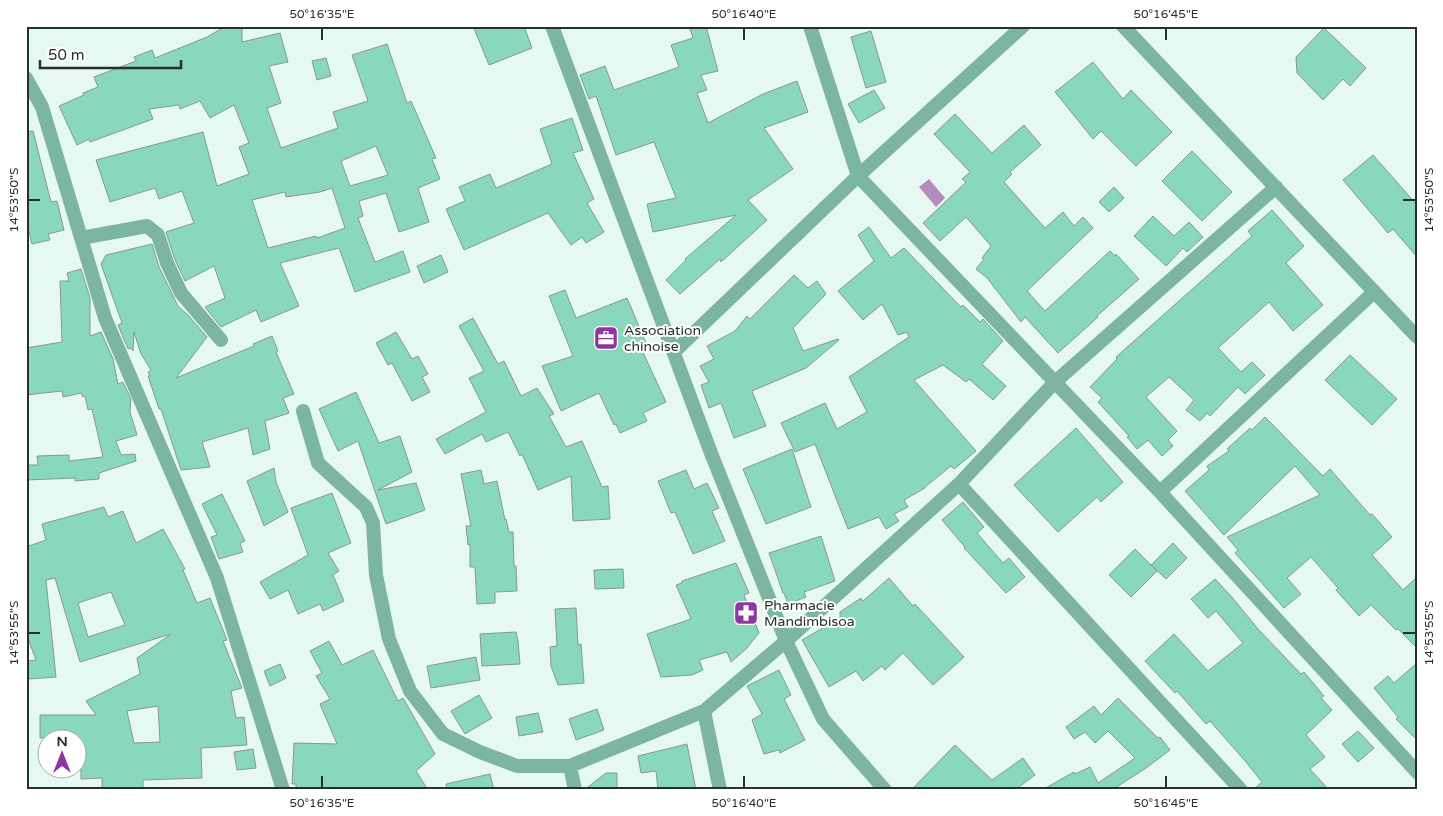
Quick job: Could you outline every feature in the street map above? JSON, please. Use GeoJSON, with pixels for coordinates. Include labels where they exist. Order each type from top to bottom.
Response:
{"type":"FeatureCollection","features":[{"type":"Feature","properties":{"kind":"street"},"geometry":{"type":"LineString","coordinates":[[552,26],[711,453],[786,641],[823,719],[886,790]]}},
{"type":"Feature","properties":{"kind":"street"},"geometry":{"type":"LineString","coordinates":[[810,26],[858,176],[1160,492],[1417,772]]}},
{"type":"Feature","properties":{"kind":"street"},"geometry":{"type":"LineString","coordinates":[[674,352],[858,176],[1024,26]]}},
{"type":"Feature","properties":{"kind":"street"},"geometry":{"type":"LineString","coordinates":[[1123,26],[1417,337]]}},
{"type":"Feature","properties":{"kind":"street"},"geometry":{"type":"LineString","coordinates":[[26,78],[42,108],[105,318],[217,578],[283,790]]}},
{"type":"Feature","properties":{"kind":"street"},"geometry":{"type":"LineString","coordinates":[[303,412],[318,463],[366,507],[373,523],[376,575],[389,639],[410,691],[443,734],[480,752],[517,766],[570,766],[704,712],[786,641],[959,484],[1055,382],[1276,187]]}},
{"type":"Feature","properties":{"kind":"street"},"geometry":{"type":"LineString","coordinates":[[81,238],[147,226],[158,235],[167,263],[181,293],[221,340]]}},
{"type":"Feature","properties":{"kind":"street"},"geometry":{"type":"LineString","coordinates":[[1160,492],[1374,292]]}},
{"type":"Feature","properties":{"kind":"street"},"geometry":{"type":"LineString","coordinates":[[959,484],[1241,790]]}},
{"type":"Feature","properties":{"kind":"street"},"geometry":{"type":"LineString","coordinates":[[704,712],[720,790]]}},
{"type":"Feature","properties":{"kind":"street"},"geometry":{"type":"LineString","coordinates":[[570,766],[575,790]]}},
{"type":"Feature","properties":{"kind":"shaded area"},"geometry":{"type":"Polygon","coordinates":[[[929,179],[945,198],[936,207],[919,187],[929,179]]]}},
{"type":"Feature","properties":{"kind":"building"},"geometry":{"type":"Polygon","coordinates":[[[226,26],[242,26],[242,42],[280,33],[288,62],[269,66],[281,103],[267,108],[281,148],[338,128],[333,112],[368,101],[352,55],[387,44],[407,103],[411,101],[436,158],[432,159],[440,179],[418,188],[429,222],[399,232],[386,193],[359,201],[363,216],[358,218],[375,262],[403,251],[410,272],[355,292],[339,248],[280,263],[299,306],[261,322],[256,310],[221,327],[205,307],[225,298],[214,266],[185,281],[175,260],[166,232],[194,223],[182,191],[159,199],[155,188],[110,202],[96,160],[203,132],[217,186],[249,174],[239,147],[249,143],[234,105],[210,118],[200,101],[180,109],[179,105],[149,109],[153,119],[90,142],[89,139],[77,145],[59,106],[98,87],[94,77],[136,61],[134,57],[152,50],[155,58],[207,37],[226,26]],[[376,146],[341,161],[350,186],[388,175],[376,146]],[[332,188],[320,192],[286,197],[285,192],[252,200],[268,248],[316,236],[317,238],[345,228],[332,188]]]}},
{"type":"Feature","properties":{"kind":"building"},"geometry":{"type":"Polygon","coordinates":[[[473,26],[524,26],[532,48],[489,65],[473,26]]]}},
{"type":"Feature","properties":{"kind":"building"},"geometry":{"type":"Polygon","coordinates":[[[689,26],[706,26],[718,71],[701,75],[707,90],[697,93],[708,123],[763,94],[797,81],[808,112],[764,128],[793,169],[748,200],[767,220],[721,262],[720,259],[680,294],[666,280],[685,259],[736,215],[653,232],[647,204],[676,198],[654,142],[616,155],[596,96],[589,99],[580,75],[605,66],[614,90],[679,67],[671,45],[693,38],[689,26]]]}},
{"type":"Feature","properties":{"kind":"building"},"geometry":{"type":"Polygon","coordinates":[[[1324,28],[1366,68],[1350,86],[1343,79],[1323,100],[1297,73],[1296,57],[1324,28]]]}},
{"type":"Feature","properties":{"kind":"building"},"geometry":{"type":"Polygon","coordinates":[[[871,31],[886,82],[866,88],[851,37],[871,31]]]}},
{"type":"Feature","properties":{"kind":"building"},"geometry":{"type":"Polygon","coordinates":[[[326,58],[331,76],[317,80],[312,61],[326,58]]]}},
{"type":"Feature","properties":{"kind":"building"},"geometry":{"type":"Polygon","coordinates":[[[1093,62],[1123,99],[1131,90],[1172,132],[1136,166],[1101,131],[1093,139],[1055,92],[1093,62]]]}},
{"type":"Feature","properties":{"kind":"building"},"geometry":{"type":"Polygon","coordinates":[[[874,90],[885,108],[859,123],[848,104],[874,90]]]}},
{"type":"Feature","properties":{"kind":"building"},"geometry":{"type":"Polygon","coordinates":[[[955,114],[992,153],[1024,125],[1041,145],[1010,172],[1012,174],[1004,182],[1045,228],[1063,212],[1074,226],[1083,217],[1093,228],[1027,291],[1045,311],[1110,251],[1115,256],[1116,254],[1139,279],[1058,353],[1025,317],[1021,322],[987,278],[976,269],[991,246],[966,217],[940,241],[923,223],[966,182],[962,179],[970,172],[934,134],[955,114]]]}},
{"type":"Feature","properties":{"kind":"building"},"geometry":{"type":"Polygon","coordinates":[[[572,118],[583,150],[573,153],[594,199],[587,203],[604,232],[586,243],[582,237],[571,245],[548,213],[464,250],[446,209],[465,201],[459,187],[490,174],[496,188],[552,164],[540,129],[572,118]]]}},
{"type":"Feature","properties":{"kind":"building"},"geometry":{"type":"Polygon","coordinates":[[[33,131],[51,202],[57,201],[64,230],[48,234],[50,240],[32,244],[26,220],[26,132],[33,131]]]}},
{"type":"Feature","properties":{"kind":"building"},"geometry":{"type":"Polygon","coordinates":[[[1192,151],[1232,192],[1202,221],[1162,181],[1192,151]]]}},
{"type":"Feature","properties":{"kind":"building"},"geometry":{"type":"Polygon","coordinates":[[[1373,155],[1417,205],[1417,257],[1393,229],[1388,233],[1343,180],[1373,155]]]}},
{"type":"Feature","properties":{"kind":"building"},"geometry":{"type":"Polygon","coordinates":[[[1114,187],[1124,198],[1109,212],[1099,202],[1114,187]]]}},
{"type":"Feature","properties":{"kind":"building"},"geometry":{"type":"Polygon","coordinates":[[[1272,210],[1304,246],[1286,263],[1323,305],[1293,331],[1269,302],[1218,348],[1241,372],[1252,362],[1265,375],[1245,394],[1238,387],[1210,416],[1207,413],[1200,421],[1186,410],[1194,400],[1169,377],[1146,397],[1177,431],[1168,440],[1173,446],[1162,456],[1148,440],[1137,449],[1127,437],[1129,436],[1098,402],[1102,398],[1090,387],[1117,359],[1116,357],[1252,236],[1248,231],[1272,210]]]}},
{"type":"Feature","properties":{"kind":"building"},"geometry":{"type":"Polygon","coordinates":[[[1153,216],[1174,236],[1189,222],[1203,237],[1187,252],[1183,248],[1166,266],[1134,236],[1153,216]]]}},
{"type":"Feature","properties":{"kind":"building"},"geometry":{"type":"Polygon","coordinates":[[[869,227],[891,258],[904,248],[961,307],[963,305],[980,322],[983,319],[1003,341],[982,364],[1006,386],[993,400],[969,379],[966,382],[943,365],[914,380],[976,451],[954,469],[951,466],[925,488],[904,500],[908,507],[894,514],[899,521],[886,529],[879,517],[848,529],[815,444],[795,452],[781,423],[825,403],[837,429],[867,412],[849,377],[909,337],[907,332],[898,335],[882,304],[863,320],[838,291],[874,261],[858,235],[869,227]]]}},
{"type":"Feature","properties":{"kind":"building"},"geometry":{"type":"Polygon","coordinates":[[[152,244],[159,267],[178,306],[207,337],[176,378],[254,346],[253,344],[272,336],[278,351],[276,352],[294,394],[283,398],[289,413],[265,421],[270,449],[253,455],[248,428],[202,442],[210,467],[181,470],[148,376],[150,376],[148,372],[151,370],[141,354],[134,332],[133,351],[131,348],[128,349],[118,325],[122,323],[101,264],[106,255],[152,244]]]}},
{"type":"Feature","properties":{"kind":"building"},"geometry":{"type":"Polygon","coordinates":[[[441,255],[448,272],[424,283],[417,266],[441,255]]]}},
{"type":"Feature","properties":{"kind":"building"},"geometry":{"type":"Polygon","coordinates":[[[81,269],[90,298],[90,336],[101,332],[113,359],[118,384],[123,382],[131,399],[130,412],[137,435],[116,441],[121,455],[135,454],[136,461],[99,473],[99,479],[75,481],[75,478],[26,480],[26,465],[38,465],[37,456],[69,455],[69,461],[103,457],[92,409],[88,410],[85,396],[83,397],[81,393],[63,397],[62,391],[26,395],[26,348],[62,342],[60,281],[69,281],[67,273],[81,269]]]}},
{"type":"Feature","properties":{"kind":"building"},"geometry":{"type":"Polygon","coordinates":[[[794,275],[808,288],[817,281],[826,294],[793,328],[803,351],[839,340],[806,368],[752,391],[766,426],[734,438],[721,403],[709,408],[701,385],[709,382],[700,366],[714,359],[707,346],[735,331],[747,316],[750,319],[794,275]]]}},
{"type":"Feature","properties":{"kind":"building"},"geometry":{"type":"Polygon","coordinates":[[[565,290],[576,318],[627,298],[646,343],[640,346],[666,402],[643,413],[647,421],[620,433],[616,424],[614,425],[599,393],[561,411],[542,366],[573,356],[549,296],[565,290]]]}},
{"type":"Feature","properties":{"kind":"building"},"geometry":{"type":"Polygon","coordinates":[[[473,318],[498,364],[504,361],[521,396],[537,388],[554,414],[549,416],[566,447],[582,441],[602,487],[608,486],[610,519],[573,521],[571,476],[538,490],[522,454],[520,456],[508,432],[486,442],[482,434],[445,454],[436,439],[486,412],[469,378],[484,371],[459,326],[473,318]]]}},
{"type":"Feature","properties":{"kind":"building"},"geometry":{"type":"Polygon","coordinates":[[[396,332],[412,359],[418,356],[428,374],[422,377],[430,392],[412,401],[392,363],[388,365],[376,343],[396,332]]]}},
{"type":"Feature","properties":{"kind":"building"},"geometry":{"type":"Polygon","coordinates":[[[1350,355],[1397,399],[1372,425],[1325,380],[1350,355]]]}},
{"type":"Feature","properties":{"kind":"building"},"geometry":{"type":"Polygon","coordinates":[[[356,392],[379,443],[400,436],[412,472],[378,490],[416,483],[425,510],[386,524],[358,441],[338,451],[319,409],[356,392]]]}},
{"type":"Feature","properties":{"kind":"building"},"geometry":{"type":"Polygon","coordinates":[[[1265,417],[1323,476],[1330,469],[1392,537],[1372,555],[1403,590],[1417,577],[1417,648],[1371,605],[1359,616],[1311,557],[1287,578],[1301,594],[1284,608],[1235,553],[1238,550],[1227,537],[1320,495],[1295,466],[1224,535],[1185,491],[1209,470],[1207,466],[1229,451],[1227,449],[1250,428],[1252,430],[1265,417]]]}},
{"type":"Feature","properties":{"kind":"building"},"geometry":{"type":"Polygon","coordinates":[[[1076,428],[1123,482],[1101,502],[1097,497],[1058,532],[1014,485],[1076,428]]]}},
{"type":"Feature","properties":{"kind":"building"},"geometry":{"type":"Polygon","coordinates":[[[792,449],[811,507],[766,524],[743,469],[792,449]]]}},
{"type":"Feature","properties":{"kind":"building"},"geometry":{"type":"Polygon","coordinates":[[[274,468],[276,482],[288,512],[264,526],[247,481],[274,468]]]}},
{"type":"Feature","properties":{"kind":"building"},"geometry":{"type":"Polygon","coordinates":[[[481,470],[484,484],[497,481],[505,520],[509,532],[513,532],[517,591],[495,592],[495,603],[477,604],[475,567],[470,567],[470,544],[468,545],[466,526],[471,526],[461,474],[481,470]]]}},
{"type":"Feature","properties":{"kind":"building"},"geometry":{"type":"Polygon","coordinates":[[[686,470],[694,489],[707,483],[719,508],[712,511],[725,541],[693,554],[675,512],[671,513],[658,481],[686,470]]]}},
{"type":"Feature","properties":{"kind":"building"},"geometry":{"type":"Polygon","coordinates":[[[332,493],[351,543],[328,553],[339,571],[333,575],[344,601],[323,611],[320,604],[298,614],[288,590],[270,599],[260,582],[308,555],[291,508],[332,493]]]}},
{"type":"Feature","properties":{"kind":"building"},"geometry":{"type":"Polygon","coordinates":[[[222,494],[245,541],[240,543],[243,552],[219,559],[211,537],[217,535],[202,504],[222,494]]]}},
{"type":"Feature","properties":{"kind":"building"},"geometry":{"type":"Polygon","coordinates":[[[963,502],[984,527],[977,533],[1003,563],[1009,558],[1025,577],[1006,593],[964,548],[942,520],[963,502]]]}},
{"type":"Feature","properties":{"kind":"building"},"geometry":{"type":"Polygon","coordinates":[[[104,507],[108,517],[123,511],[136,543],[163,529],[185,569],[183,570],[197,603],[210,598],[227,640],[223,641],[242,688],[231,691],[236,718],[244,717],[247,745],[201,748],[202,778],[143,780],[143,790],[102,790],[102,778],[81,779],[88,778],[88,728],[40,728],[40,715],[96,715],[86,701],[140,674],[137,658],[171,634],[80,662],[55,578],[46,580],[56,677],[29,679],[27,661],[36,660],[26,633],[26,547],[46,540],[42,524],[104,507]],[[111,592],[78,603],[88,637],[125,625],[111,592]],[[158,706],[127,711],[134,743],[160,742],[158,706]]]}},
{"type":"Feature","properties":{"kind":"building"},"geometry":{"type":"Polygon","coordinates":[[[821,536],[835,581],[804,592],[806,597],[788,604],[769,553],[821,536]]]}},
{"type":"Feature","properties":{"kind":"building"},"geometry":{"type":"Polygon","coordinates":[[[1173,543],[1187,558],[1166,579],[1151,565],[1173,543]]]}},
{"type":"Feature","properties":{"kind":"building"},"geometry":{"type":"Polygon","coordinates":[[[1135,549],[1157,571],[1131,597],[1109,575],[1135,549]]]}},
{"type":"Feature","properties":{"kind":"building"},"geometry":{"type":"Polygon","coordinates":[[[736,563],[749,593],[744,595],[759,633],[746,649],[731,662],[727,652],[699,660],[703,670],[692,675],[661,677],[647,634],[691,619],[676,585],[682,583],[682,581],[736,563]]]}},
{"type":"Feature","properties":{"kind":"building"},"geometry":{"type":"Polygon","coordinates":[[[623,569],[624,588],[595,589],[594,570],[623,569]]]}},
{"type":"Feature","properties":{"kind":"building"},"geometry":{"type":"Polygon","coordinates":[[[889,578],[913,606],[915,604],[964,657],[933,685],[903,653],[885,670],[882,666],[863,681],[856,671],[829,687],[802,640],[840,618],[840,612],[861,598],[863,601],[889,578]]]}},
{"type":"Feature","properties":{"kind":"building"},"geometry":{"type":"Polygon","coordinates":[[[1215,579],[1258,629],[1301,674],[1304,672],[1324,696],[1321,698],[1332,710],[1306,735],[1325,757],[1310,769],[1329,790],[1253,790],[1262,782],[1246,762],[1210,721],[1206,724],[1177,691],[1175,693],[1145,661],[1174,634],[1208,671],[1243,643],[1216,611],[1208,618],[1191,599],[1215,579]]]}},
{"type":"Feature","properties":{"kind":"building"},"geometry":{"type":"Polygon","coordinates":[[[576,608],[578,645],[581,644],[584,683],[558,685],[551,666],[550,647],[557,646],[555,609],[576,608]]]}},
{"type":"Feature","properties":{"kind":"building"},"geometry":{"type":"Polygon","coordinates":[[[516,632],[520,664],[482,666],[480,634],[516,632]]]}},
{"type":"Feature","properties":{"kind":"building"},"geometry":{"type":"Polygon","coordinates":[[[329,641],[342,665],[373,650],[398,701],[403,698],[435,754],[416,771],[428,790],[296,790],[296,784],[292,784],[294,743],[337,744],[320,704],[330,699],[316,676],[322,673],[310,651],[329,641]]]}},
{"type":"Feature","properties":{"kind":"building"},"geometry":{"type":"Polygon","coordinates":[[[476,657],[480,680],[431,688],[427,666],[476,657]]]}},
{"type":"Feature","properties":{"kind":"building"},"geometry":{"type":"Polygon","coordinates":[[[1417,663],[1417,740],[1396,719],[1398,717],[1374,688],[1388,676],[1394,683],[1417,663]]]}},
{"type":"Feature","properties":{"kind":"building"},"geometry":{"type":"Polygon","coordinates":[[[280,664],[286,678],[270,686],[264,671],[280,664]]]}},
{"type":"Feature","properties":{"kind":"building"},"geometry":{"type":"Polygon","coordinates":[[[779,670],[791,695],[784,699],[805,740],[780,753],[779,750],[764,754],[752,720],[762,714],[747,686],[779,670]]]}},
{"type":"Feature","properties":{"kind":"building"},"geometry":{"type":"Polygon","coordinates":[[[479,695],[492,718],[465,734],[451,711],[479,695]]]}},
{"type":"Feature","properties":{"kind":"building"},"geometry":{"type":"Polygon","coordinates":[[[1118,698],[1158,738],[1160,737],[1170,750],[1112,790],[1042,790],[1074,772],[1075,774],[1090,767],[1098,783],[1135,758],[1108,731],[1095,743],[1085,732],[1074,739],[1066,727],[1094,706],[1101,715],[1118,698]]]}},
{"type":"Feature","properties":{"kind":"building"},"geometry":{"type":"Polygon","coordinates":[[[597,709],[604,730],[576,740],[569,719],[597,709]]]}},
{"type":"Feature","properties":{"kind":"building"},"geometry":{"type":"Polygon","coordinates":[[[538,713],[543,732],[519,736],[516,717],[538,713]]]}},
{"type":"Feature","properties":{"kind":"building"},"geometry":{"type":"Polygon","coordinates":[[[1358,731],[1374,748],[1358,762],[1342,744],[1358,731]]]}},
{"type":"Feature","properties":{"kind":"building"},"geometry":{"type":"Polygon","coordinates":[[[687,744],[696,790],[658,790],[656,771],[641,773],[638,756],[687,744]]]}},
{"type":"Feature","properties":{"kind":"building"},"geometry":{"type":"Polygon","coordinates":[[[955,745],[992,780],[1023,758],[1035,775],[1015,790],[911,790],[955,745]]]}},
{"type":"Feature","properties":{"kind":"building"},"geometry":{"type":"Polygon","coordinates":[[[253,749],[256,768],[237,770],[234,752],[253,749]]]}},
{"type":"Feature","properties":{"kind":"building"},"geometry":{"type":"Polygon","coordinates":[[[606,773],[617,773],[617,790],[584,790],[606,773]]]}},
{"type":"Feature","properties":{"kind":"building"},"geometry":{"type":"Polygon","coordinates":[[[490,774],[494,790],[447,790],[446,784],[490,774]]]}},
{"type":"Feature","properties":{"kind":"place","name":"Association chinoise"},"geometry":{"type":"Point","coordinates":[606,338]}},
{"type":"Feature","properties":{"kind":"place","name":"Pharmacie Mandimbisoa"},"geometry":{"type":"Point","coordinates":[746,613]}}]}
